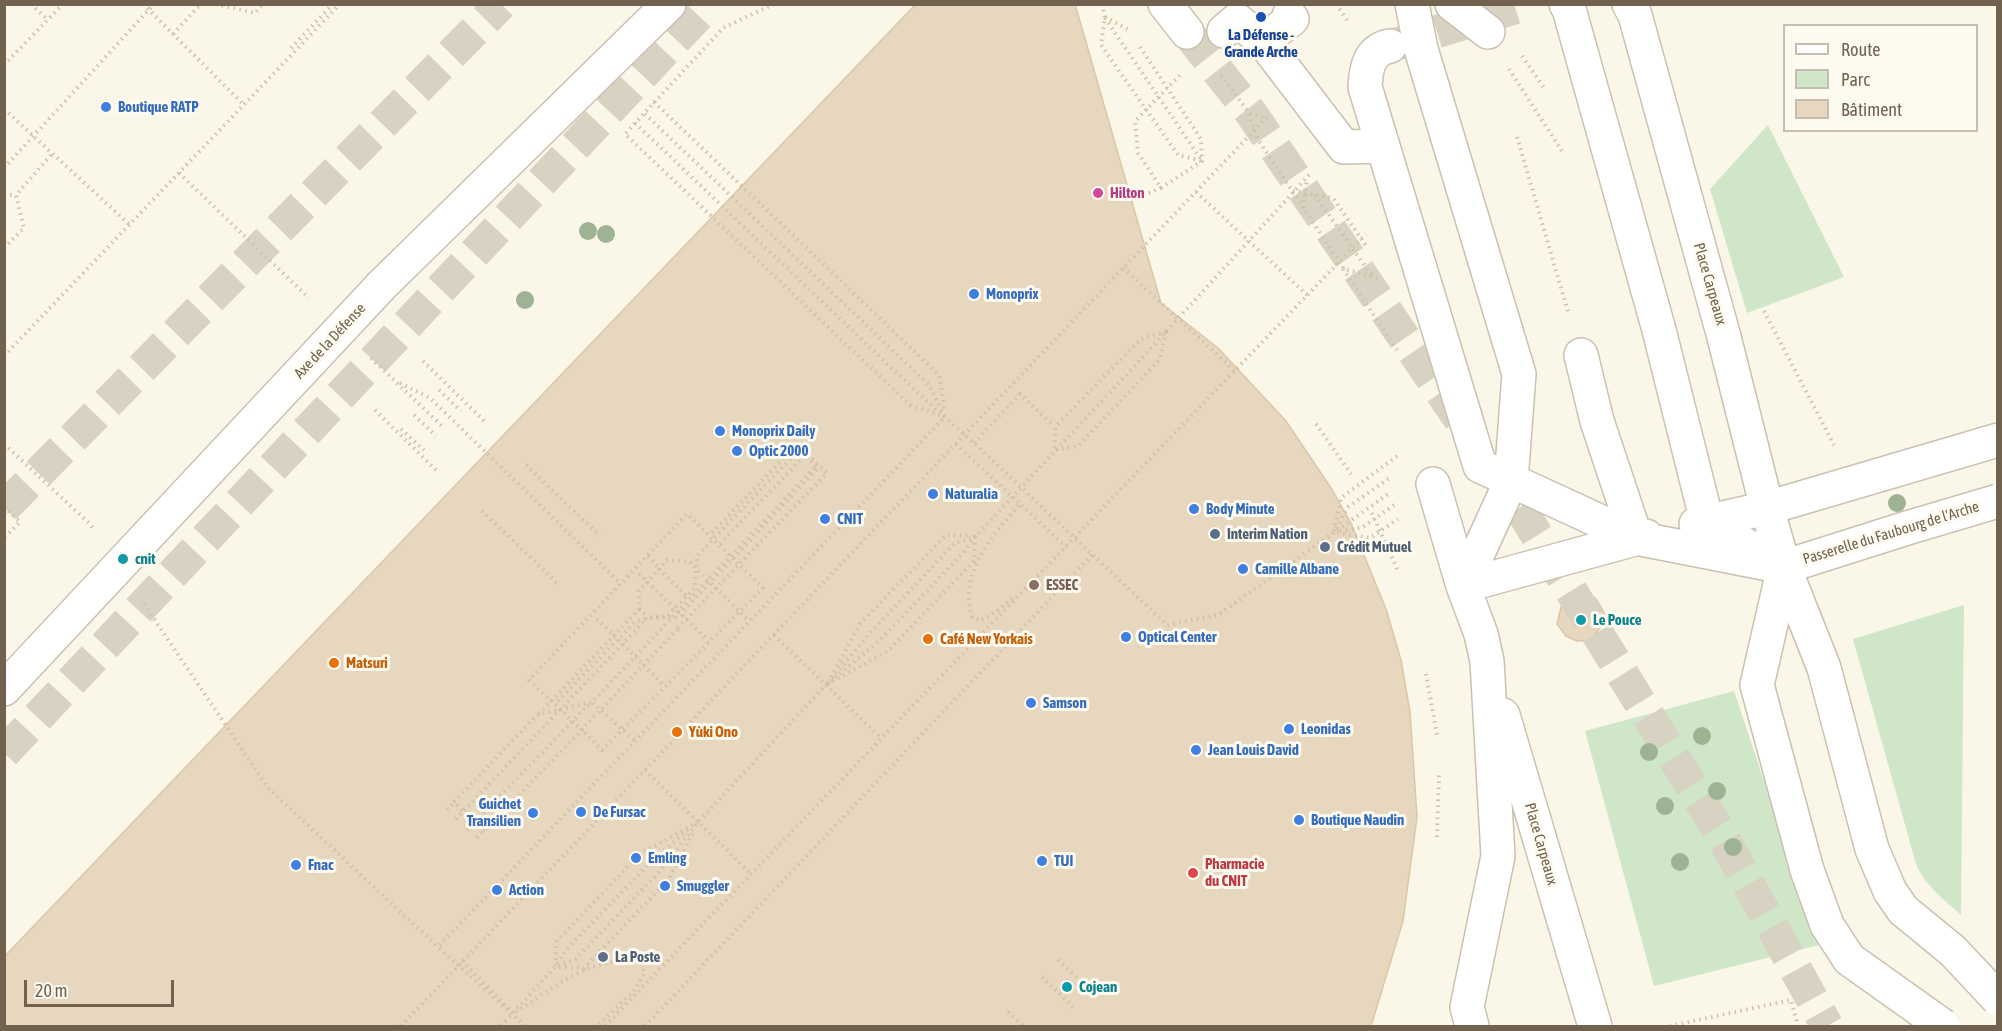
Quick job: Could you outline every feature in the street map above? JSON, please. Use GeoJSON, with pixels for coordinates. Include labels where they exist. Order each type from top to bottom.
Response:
{"type":"FeatureCollection","features":[{"type":"Feature","properties":{"kind":"street","name":"Axe de la Défense"},"geometry":{"type":"LineString","coordinates":[[4,689],[382,285],[669,4]]}},
{"type":"Feature","properties":{"kind":"street"},"geometry":{"type":"LineString","coordinates":[[1165,4],[1187,32]]}},
{"type":"Feature","properties":{"kind":"street"},"geometry":{"type":"LineString","coordinates":[[1412,4],[1421,49],[1519,374],[1511,481],[1462,586]]}},
{"type":"Feature","properties":{"kind":"street"},"geometry":{"type":"LineString","coordinates":[[1452,4],[1488,32]]}},
{"type":"Feature","properties":{"kind":"street","name":"Place Carpeaux"},"geometry":{"type":"LineString","coordinates":[[1629,4],[1635,15],[1724,337],[1767,508],[1784,567],[1824,668],[1872,849],[1890,891],[1904,910],[1953,951],[1998,999]]}},
{"type":"Feature","properties":{"kind":"street"},"geometry":{"type":"LineString","coordinates":[[1568,7],[1659,330],[1707,522],[1784,567]]}},
{"type":"Feature","properties":{"kind":"street"},"geometry":{"type":"LineString","coordinates":[[1263,41],[1292,20],[1289,16]]}},
{"type":"Feature","properties":{"kind":"street"},"geometry":{"type":"LineString","coordinates":[[1224,31],[1237,20],[1263,41],[1344,147],[1370,125]]}},
{"type":"Feature","properties":{"kind":"street"},"geometry":{"type":"LineString","coordinates":[[1390,46],[1383,47],[1373,54],[1367,68],[1365,87],[1370,125],[1480,465],[1636,538],[1784,567]]}},
{"type":"Feature","properties":{"kind":"street"},"geometry":{"type":"LineString","coordinates":[[1581,355],[1597,421],[1636,538]]}},
{"type":"Feature","properties":{"kind":"street"},"geometry":{"type":"LineString","coordinates":[[1462,586],[1636,538],[1767,508],[1998,440]]}},
{"type":"Feature","properties":{"kind":"street","name":"Place Carpeaux"},"geometry":{"type":"LineString","coordinates":[[1433,484],[1462,586],[1481,634],[1595,1026]]}},
{"type":"Feature","properties":{"kind":"street","name":"Passerelle du Faubourg de l'Arche"},"geometry":{"type":"LineString","coordinates":[[1784,567],[1998,501]]}},
{"type":"Feature","properties":{"kind":"street"},"geometry":{"type":"LineString","coordinates":[[1784,567],[1757,685],[1807,870],[1827,925],[1849,959],[1942,1026]]}},
{"type":"Feature","properties":{"kind":"street","name":"Place Carpeaux"},"geometry":{"type":"LineString","coordinates":[[1472,1026],[1467,1007],[1498,856],[1487,661]]}},
{"type":"Feature","properties":{"kind":"path"},"geometry":{"type":"LineString","coordinates":[[32,4],[48,20]]}},
{"type":"Feature","properties":{"kind":"path"},"geometry":{"type":"LineString","coordinates":[[4,65],[63,4]]}},
{"type":"Feature","properties":{"kind":"path"},"geometry":{"type":"LineString","coordinates":[[143,4],[244,105]]}},
{"type":"Feature","properties":{"kind":"path"},"geometry":{"type":"LineString","coordinates":[[4,168],[154,4]]}},
{"type":"Feature","properties":{"kind":"path"},"geometry":{"type":"LineString","coordinates":[[173,34],[201,4]]}},
{"type":"Feature","properties":{"kind":"path"},"geometry":{"type":"LineString","coordinates":[[216,4],[255,13],[264,4]]}},
{"type":"Feature","properties":{"kind":"path"},"geometry":{"type":"LineString","coordinates":[[291,48],[333,4]]}},
{"type":"Feature","properties":{"kind":"path"},"geometry":{"type":"LineString","coordinates":[[4,356],[340,4]]}},
{"type":"Feature","properties":{"kind":"path"},"geometry":{"type":"LineString","coordinates":[[774,4],[723,28],[625,134],[910,405],[945,417]]}},
{"type":"Feature","properties":{"kind":"path"},"geometry":{"type":"LineString","coordinates":[[1102,4],[1105,17],[1117,36],[1202,161]]}},
{"type":"Feature","properties":{"kind":"path"},"geometry":{"type":"LineString","coordinates":[[1105,17],[1128,28],[1201,139],[1202,161]]}},
{"type":"Feature","properties":{"kind":"path"},"geometry":{"type":"LineString","coordinates":[[1105,17],[1101,45],[1178,155],[1202,161]]}},
{"type":"Feature","properties":{"kind":"path"},"geometry":{"type":"LineString","coordinates":[[1161,188],[1138,153],[1135,121],[1188,66]]}},
{"type":"Feature","properties":{"kind":"path"},"geometry":{"type":"LineString","coordinates":[[1216,67],[1249,112],[1257,138],[1344,269],[1371,276],[1376,280],[1314,195]]}},
{"type":"Feature","properties":{"kind":"path"},"geometry":{"type":"LineString","coordinates":[[1520,84],[1561,149]]}},
{"type":"Feature","properties":{"kind":"path"},"geometry":{"type":"LineString","coordinates":[[654,102],[939,375],[945,417]]}},
{"type":"Feature","properties":{"kind":"path"},"geometry":{"type":"LineString","coordinates":[[4,109],[130,225]]}},
{"type":"Feature","properties":{"kind":"path"},"geometry":{"type":"LineString","coordinates":[[645,112],[929,385],[945,417]]}},
{"type":"Feature","properties":{"kind":"path"},"geometry":{"type":"LineString","coordinates":[[400,1026],[1267,117]]}},
{"type":"Feature","properties":{"kind":"path"},"geometry":{"type":"LineString","coordinates":[[635,123],[920,395],[1167,624],[1218,615],[1355,517]]}},
{"type":"Feature","properties":{"kind":"path"},"geometry":{"type":"LineString","coordinates":[[1517,137],[1581,355]]}},
{"type":"Feature","properties":{"kind":"path"},"geometry":{"type":"LineString","coordinates":[[4,195],[16,195],[52,154]]}},
{"type":"Feature","properties":{"kind":"path"},"geometry":{"type":"LineString","coordinates":[[1132,200],[1161,188],[1202,161]]}},
{"type":"Feature","properties":{"kind":"path"},"geometry":{"type":"LineString","coordinates":[[1309,165],[1303,212],[1365,302]]}},
{"type":"Feature","properties":{"kind":"path"},"geometry":{"type":"LineString","coordinates":[[826,686],[878,642],[964,552],[1054,450],[1166,332],[1312,171]]}},
{"type":"Feature","properties":{"kind":"path"},"geometry":{"type":"LineString","coordinates":[[179,173],[316,305]]}},
{"type":"Feature","properties":{"kind":"path"},"geometry":{"type":"LineString","coordinates":[[1291,190],[1333,198]]}},
{"type":"Feature","properties":{"kind":"path"},"geometry":{"type":"LineString","coordinates":[[1196,192],[1307,295]]}},
{"type":"Feature","properties":{"kind":"path"},"geometry":{"type":"LineString","coordinates":[[4,249],[24,228],[16,195]]}},
{"type":"Feature","properties":{"kind":"path"},"geometry":{"type":"LineString","coordinates":[[605,1026],[1368,232]]}},
{"type":"Feature","properties":{"kind":"path"},"geometry":{"type":"LineString","coordinates":[[1123,268],[1235,371]]}},
{"type":"Feature","properties":{"kind":"path"},"geometry":{"type":"LineString","coordinates":[[1054,450],[1078,446],[1161,359],[1166,332]]}},
{"type":"Feature","properties":{"kind":"path"},"geometry":{"type":"LineString","coordinates":[[1054,450],[1056,426],[1141,339],[1166,332]]}},
{"type":"Feature","properties":{"kind":"path"},"geometry":{"type":"LineString","coordinates":[[368,355],[444,428]]}},
{"type":"Feature","properties":{"kind":"path"},"geometry":{"type":"LineString","coordinates":[[423,361],[485,422]]}},
{"type":"Feature","properties":{"kind":"path"},"geometry":{"type":"LineString","coordinates":[[394,380],[430,398],[621,584]]}},
{"type":"Feature","properties":{"kind":"path"},"geometry":{"type":"LineString","coordinates":[[439,390],[461,411]]}},
{"type":"Feature","properties":{"kind":"path"},"geometry":{"type":"LineString","coordinates":[[974,443],[1020,394],[1051,423]]}},
{"type":"Feature","properties":{"kind":"path"},"geometry":{"type":"LineString","coordinates":[[375,411],[437,471]]}},
{"type":"Feature","properties":{"kind":"path"},"geometry":{"type":"LineString","coordinates":[[414,415],[436,436]]}},
{"type":"Feature","properties":{"kind":"path"},"geometry":{"type":"LineString","coordinates":[[438,947],[945,417]]}},
{"type":"Feature","properties":{"kind":"path"},"geometry":{"type":"LineString","coordinates":[[1316,424],[1351,474]]}},
{"type":"Feature","properties":{"kind":"path"},"geometry":{"type":"LineString","coordinates":[[401,429],[424,450]]}},
{"type":"Feature","properties":{"kind":"path"},"geometry":{"type":"LineString","coordinates":[[4,444],[96,533]]}},
{"type":"Feature","properties":{"kind":"path"},"geometry":{"type":"LineString","coordinates":[[601,710],[827,473],[797,444],[710,535]]}},
{"type":"Feature","properties":{"kind":"path"},"geometry":{"type":"LineString","coordinates":[[956,444],[1066,547]]}},
{"type":"Feature","properties":{"kind":"path"},"geometry":{"type":"LineString","coordinates":[[555,704],[636,621],[668,615],[676,608],[695,588],[697,556],[800,450],[818,468],[677,618],[671,618],[648,617],[639,609]]}},
{"type":"Feature","properties":{"kind":"path"},"geometry":{"type":"LineString","coordinates":[[720,544],[806,453]]}},
{"type":"Feature","properties":{"kind":"path"},"geometry":{"type":"LineString","coordinates":[[1334,532],[1341,498],[1401,454]]}},
{"type":"Feature","properties":{"kind":"path"},"geometry":{"type":"LineString","coordinates":[[680,627],[485,831],[454,802],[537,715],[592,702],[818,464]]}},
{"type":"Feature","properties":{"kind":"path"},"geometry":{"type":"LineString","coordinates":[[526,465],[600,536]]}},
{"type":"Feature","properties":{"kind":"path"},"geometry":{"type":"LineString","coordinates":[[1334,532],[1348,507],[1397,473]]}},
{"type":"Feature","properties":{"kind":"path"},"geometry":{"type":"LineString","coordinates":[[1012,598],[989,618],[981,621],[972,617],[969,595],[978,560],[988,540],[1020,504]]}},
{"type":"Feature","properties":{"kind":"path"},"geometry":{"type":"LineString","coordinates":[[4,507],[20,522],[4,538]]}},
{"type":"Feature","properties":{"kind":"path"},"geometry":{"type":"LineString","coordinates":[[482,511],[558,584]]}},
{"type":"Feature","properties":{"kind":"path"},"geometry":{"type":"LineString","coordinates":[[1372,513],[1398,571]]}},
{"type":"Feature","properties":{"kind":"path"},"geometry":{"type":"LineString","coordinates":[[687,514],[763,588],[602,750],[530,680],[634,569],[687,514]]}},
{"type":"Feature","properties":{"kind":"path"},"geometry":{"type":"LineString","coordinates":[[1334,532],[1363,527]]}},
{"type":"Feature","properties":{"kind":"path"},"geometry":{"type":"LineString","coordinates":[[1334,532],[1370,538]]}},
{"type":"Feature","properties":{"kind":"path"},"geometry":{"type":"LineString","coordinates":[[826,686],[860,624],[946,535],[975,537]]}},
{"type":"Feature","properties":{"kind":"path"},"geometry":{"type":"LineString","coordinates":[[826,686],[888,651],[974,561],[975,537]]}},
{"type":"Feature","properties":{"kind":"path"},"geometry":{"type":"LineString","coordinates":[[555,967],[576,959],[659,872],[698,822],[826,686],[870,633],[955,543],[975,537]]}},
{"type":"Feature","properties":{"kind":"path"},"geometry":{"type":"LineString","coordinates":[[645,1026],[1093,554]]}},
{"type":"Feature","properties":{"kind":"path"},"geometry":{"type":"LineString","coordinates":[[648,556],[687,596]]}},
{"type":"Feature","properties":{"kind":"path"},"geometry":{"type":"LineString","coordinates":[[447,810],[639,609],[639,591],[667,560],[690,562],[749,621]]}},
{"type":"Feature","properties":{"kind":"path"},"geometry":{"type":"LineString","coordinates":[[634,569],[676,608]]}},
{"type":"Feature","properties":{"kind":"path"},"geometry":{"type":"LineString","coordinates":[[659,569],[664,573]]}},
{"type":"Feature","properties":{"kind":"path"},"geometry":{"type":"LineString","coordinates":[[639,574],[709,641]]}},
{"type":"Feature","properties":{"kind":"path"},"geometry":{"type":"LineString","coordinates":[[647,581],[652,585]]}},
{"type":"Feature","properties":{"kind":"path"},"geometry":{"type":"LineString","coordinates":[[142,602],[268,788],[526,1026]]}},
{"type":"Feature","properties":{"kind":"path"},"geometry":{"type":"LineString","coordinates":[[456,819],[648,617]]}},
{"type":"Feature","properties":{"kind":"path"},"geometry":{"type":"LineString","coordinates":[[475,822],[671,618]]}},
{"type":"Feature","properties":{"kind":"path"},"geometry":{"type":"LineString","coordinates":[[597,619],[665,686]]}},
{"type":"Feature","properties":{"kind":"path"},"geometry":{"type":"LineString","coordinates":[[774,635],[882,739]]}},
{"type":"Feature","properties":{"kind":"path"},"geometry":{"type":"LineString","coordinates":[[1426,674],[1437,735]]}},
{"type":"Feature","properties":{"kind":"path"},"geometry":{"type":"LineString","coordinates":[[592,702],[634,740]]}},
{"type":"Feature","properties":{"kind":"path"},"geometry":{"type":"LineString","coordinates":[[463,810],[546,723],[550,712]]}},
{"type":"Feature","properties":{"kind":"path"},"geometry":{"type":"LineString","coordinates":[[467,830],[574,722]]}},
{"type":"Feature","properties":{"kind":"path"},"geometry":{"type":"LineString","coordinates":[[477,838],[582,730]]}},
{"type":"Feature","properties":{"kind":"path"},"geometry":{"type":"LineString","coordinates":[[645,770],[751,874]]}},
{"type":"Feature","properties":{"kind":"path"},"geometry":{"type":"LineString","coordinates":[[1437,837],[1439,773]]}},
{"type":"Feature","properties":{"kind":"path"},"geometry":{"type":"LineString","coordinates":[[555,967],[584,968],[669,880],[698,822]]}},
{"type":"Feature","properties":{"kind":"path"},"geometry":{"type":"LineString","coordinates":[[555,967],[558,941],[640,854],[698,822]]}},
{"type":"Feature","properties":{"kind":"path"},"geometry":{"type":"LineString","coordinates":[[501,1026],[555,967],[566,951],[650,863],[698,822]]}},
{"type":"Feature","properties":{"kind":"path"},"geometry":{"type":"LineString","coordinates":[[1058,960],[1089,990]]}},
{"type":"Feature","properties":{"kind":"path"},"geometry":{"type":"LineString","coordinates":[[462,961],[513,1014]]}},
{"type":"Feature","properties":{"kind":"path"},"geometry":{"type":"LineString","coordinates":[[513,1014],[583,970],[618,962],[640,964],[645,973],[633,993],[597,1026]]}},
{"type":"Feature","properties":{"kind":"path"},"geometry":{"type":"LineString","coordinates":[[1042,977],[1073,1006]]}},
{"type":"Feature","properties":{"kind":"path"},"geometry":{"type":"LineString","coordinates":[[1670,1026],[1791,1000],[1798,1026]]}},
{"type":"Feature","properties":{"kind":"path"},"geometry":{"type":"LineString","coordinates":[[1008,1012],[1023,1026]]}},
{"type":"Feature","properties":{"kind":"green space"},"geometry":{"type":"Polygon","coordinates":[[[1768,125],[1844,277],[1747,313],[1710,189],[1768,125]]]}},
{"type":"Feature","properties":{"kind":"green space"},"geometry":{"type":"Polygon","coordinates":[[[1964,605],[1961,915],[1930,886],[1916,864],[1853,639],[1964,605]]]}},
{"type":"Feature","properties":{"kind":"green space"},"geometry":{"type":"Polygon","coordinates":[[[1734,691],[1819,945],[1654,986],[1585,731],[1734,691]]]}},
{"type":"Feature","properties":{"kind":"building","name":"CNIT"},"geometry":{"type":"Polygon","coordinates":[[[916,4],[1075,4],[1161,303],[1218,348],[1286,421],[1331,488],[1351,523],[1386,609],[1401,660],[1410,712],[1417,817],[1403,921],[1371,1026],[4,1026],[4,957],[916,4]]]}},
{"type":"Feature","properties":{"kind":"building"},"geometry":{"type":"Polygon","coordinates":[[[1580,586],[1597,600],[1607,618],[1591,640],[1577,641],[1566,636],[1557,624],[1561,607],[1580,586]]]}},
{"type":"Feature","properties":{"kind":"tunnel"},"geometry":{"type":"LineString","coordinates":[[4,508],[501,4]]}},
{"type":"Feature","properties":{"kind":"tunnel"},"geometry":{"type":"LineString","coordinates":[[4,753],[709,4]]}},
{"type":"Feature","properties":{"kind":"tunnel"},"geometry":{"type":"LineString","coordinates":[[1390,46],[1527,4]]}},
{"type":"Feature","properties":{"kind":"tunnel"},"geometry":{"type":"LineString","coordinates":[[1187,32],[1251,113],[1465,427]]}},
{"type":"Feature","properties":{"kind":"tunnel"},"geometry":{"type":"LineString","coordinates":[[1492,467],[1520,508],[1718,829],[1827,1026]]}},
{"type":"Feature","properties":{"kind":"place","name":"La Défense - Grande Arche"},"geometry":{"type":"Point","coordinates":[1261,17]}},
{"type":"Feature","properties":{"kind":"place","name":"Boutique RATP"},"geometry":{"type":"Point","coordinates":[106,107]}},
{"type":"Feature","properties":{"kind":"place","name":"Hilton"},"geometry":{"type":"Point","coordinates":[1098,193]}},
{"type":"Feature","properties":{"kind":"place","name":"Monoprix"},"geometry":{"type":"Point","coordinates":[974,294]}},
{"type":"Feature","properties":{"kind":"place","name":"Monoprix Daily"},"geometry":{"type":"Point","coordinates":[720,431]}},
{"type":"Feature","properties":{"kind":"place","name":"Optic 2000"},"geometry":{"type":"Point","coordinates":[737,451]}},
{"type":"Feature","properties":{"kind":"place","name":"Naturalia"},"geometry":{"type":"Point","coordinates":[933,494]}},
{"type":"Feature","properties":{"kind":"place","name":"Body Minute"},"geometry":{"type":"Point","coordinates":[1194,509]}},
{"type":"Feature","properties":{"kind":"place","name":"CNIT"},"geometry":{"type":"Point","coordinates":[825,519]}},
{"type":"Feature","properties":{"kind":"place","name":"Interim Nation"},"geometry":{"type":"Point","coordinates":[1215,534]}},
{"type":"Feature","properties":{"kind":"place","name":"Crédit Mutuel"},"geometry":{"type":"Point","coordinates":[1325,547]}},
{"type":"Feature","properties":{"kind":"place","name":"cnit"},"geometry":{"type":"Point","coordinates":[123,559]}},
{"type":"Feature","properties":{"kind":"place","name":"Camille Albane"},"geometry":{"type":"Point","coordinates":[1243,569]}},
{"type":"Feature","properties":{"kind":"place","name":"ESSEC"},"geometry":{"type":"Point","coordinates":[1034,585]}},
{"type":"Feature","properties":{"kind":"place","name":"Le Pouce"},"geometry":{"type":"Point","coordinates":[1581,620]}},
{"type":"Feature","properties":{"kind":"place","name":"Optical Center"},"geometry":{"type":"Point","coordinates":[1126,637]}},
{"type":"Feature","properties":{"kind":"place","name":"Café New Yorkais"},"geometry":{"type":"Point","coordinates":[928,639]}},
{"type":"Feature","properties":{"kind":"place","name":"Matsuri"},"geometry":{"type":"Point","coordinates":[334,663]}},
{"type":"Feature","properties":{"kind":"place","name":"Samson"},"geometry":{"type":"Point","coordinates":[1031,703]}},
{"type":"Feature","properties":{"kind":"place","name":"Leonidas"},"geometry":{"type":"Point","coordinates":[1289,729]}},
{"type":"Feature","properties":{"kind":"place","name":"Yùki Ono"},"geometry":{"type":"Point","coordinates":[677,732]}},
{"type":"Feature","properties":{"kind":"place","name":"Jean Louis David"},"geometry":{"type":"Point","coordinates":[1196,750]}},
{"type":"Feature","properties":{"kind":"place","name":"De Fursac"},"geometry":{"type":"Point","coordinates":[581,812]}},
{"type":"Feature","properties":{"kind":"place","name":"Guichet Transilien"},"geometry":{"type":"Point","coordinates":[533,813]}},
{"type":"Feature","properties":{"kind":"place","name":"Boutique Naudin"},"geometry":{"type":"Point","coordinates":[1299,820]}},
{"type":"Feature","properties":{"kind":"place","name":"Emling"},"geometry":{"type":"Point","coordinates":[636,858]}},
{"type":"Feature","properties":{"kind":"place","name":"TUI"},"geometry":{"type":"Point","coordinates":[1042,861]}},
{"type":"Feature","properties":{"kind":"place","name":"Fnac"},"geometry":{"type":"Point","coordinates":[296,865]}},
{"type":"Feature","properties":{"kind":"place","name":"Pharmacie du CNIT"},"geometry":{"type":"Point","coordinates":[1193,873]}},
{"type":"Feature","properties":{"kind":"place","name":"Smuggler"},"geometry":{"type":"Point","coordinates":[665,886]}},
{"type":"Feature","properties":{"kind":"place","name":"Action"},"geometry":{"type":"Point","coordinates":[497,890]}},
{"type":"Feature","properties":{"kind":"place","name":"La Poste"},"geometry":{"type":"Point","coordinates":[603,957]}},
{"type":"Feature","properties":{"kind":"place","name":"Cojean"},"geometry":{"type":"Point","coordinates":[1067,987]}}]}
